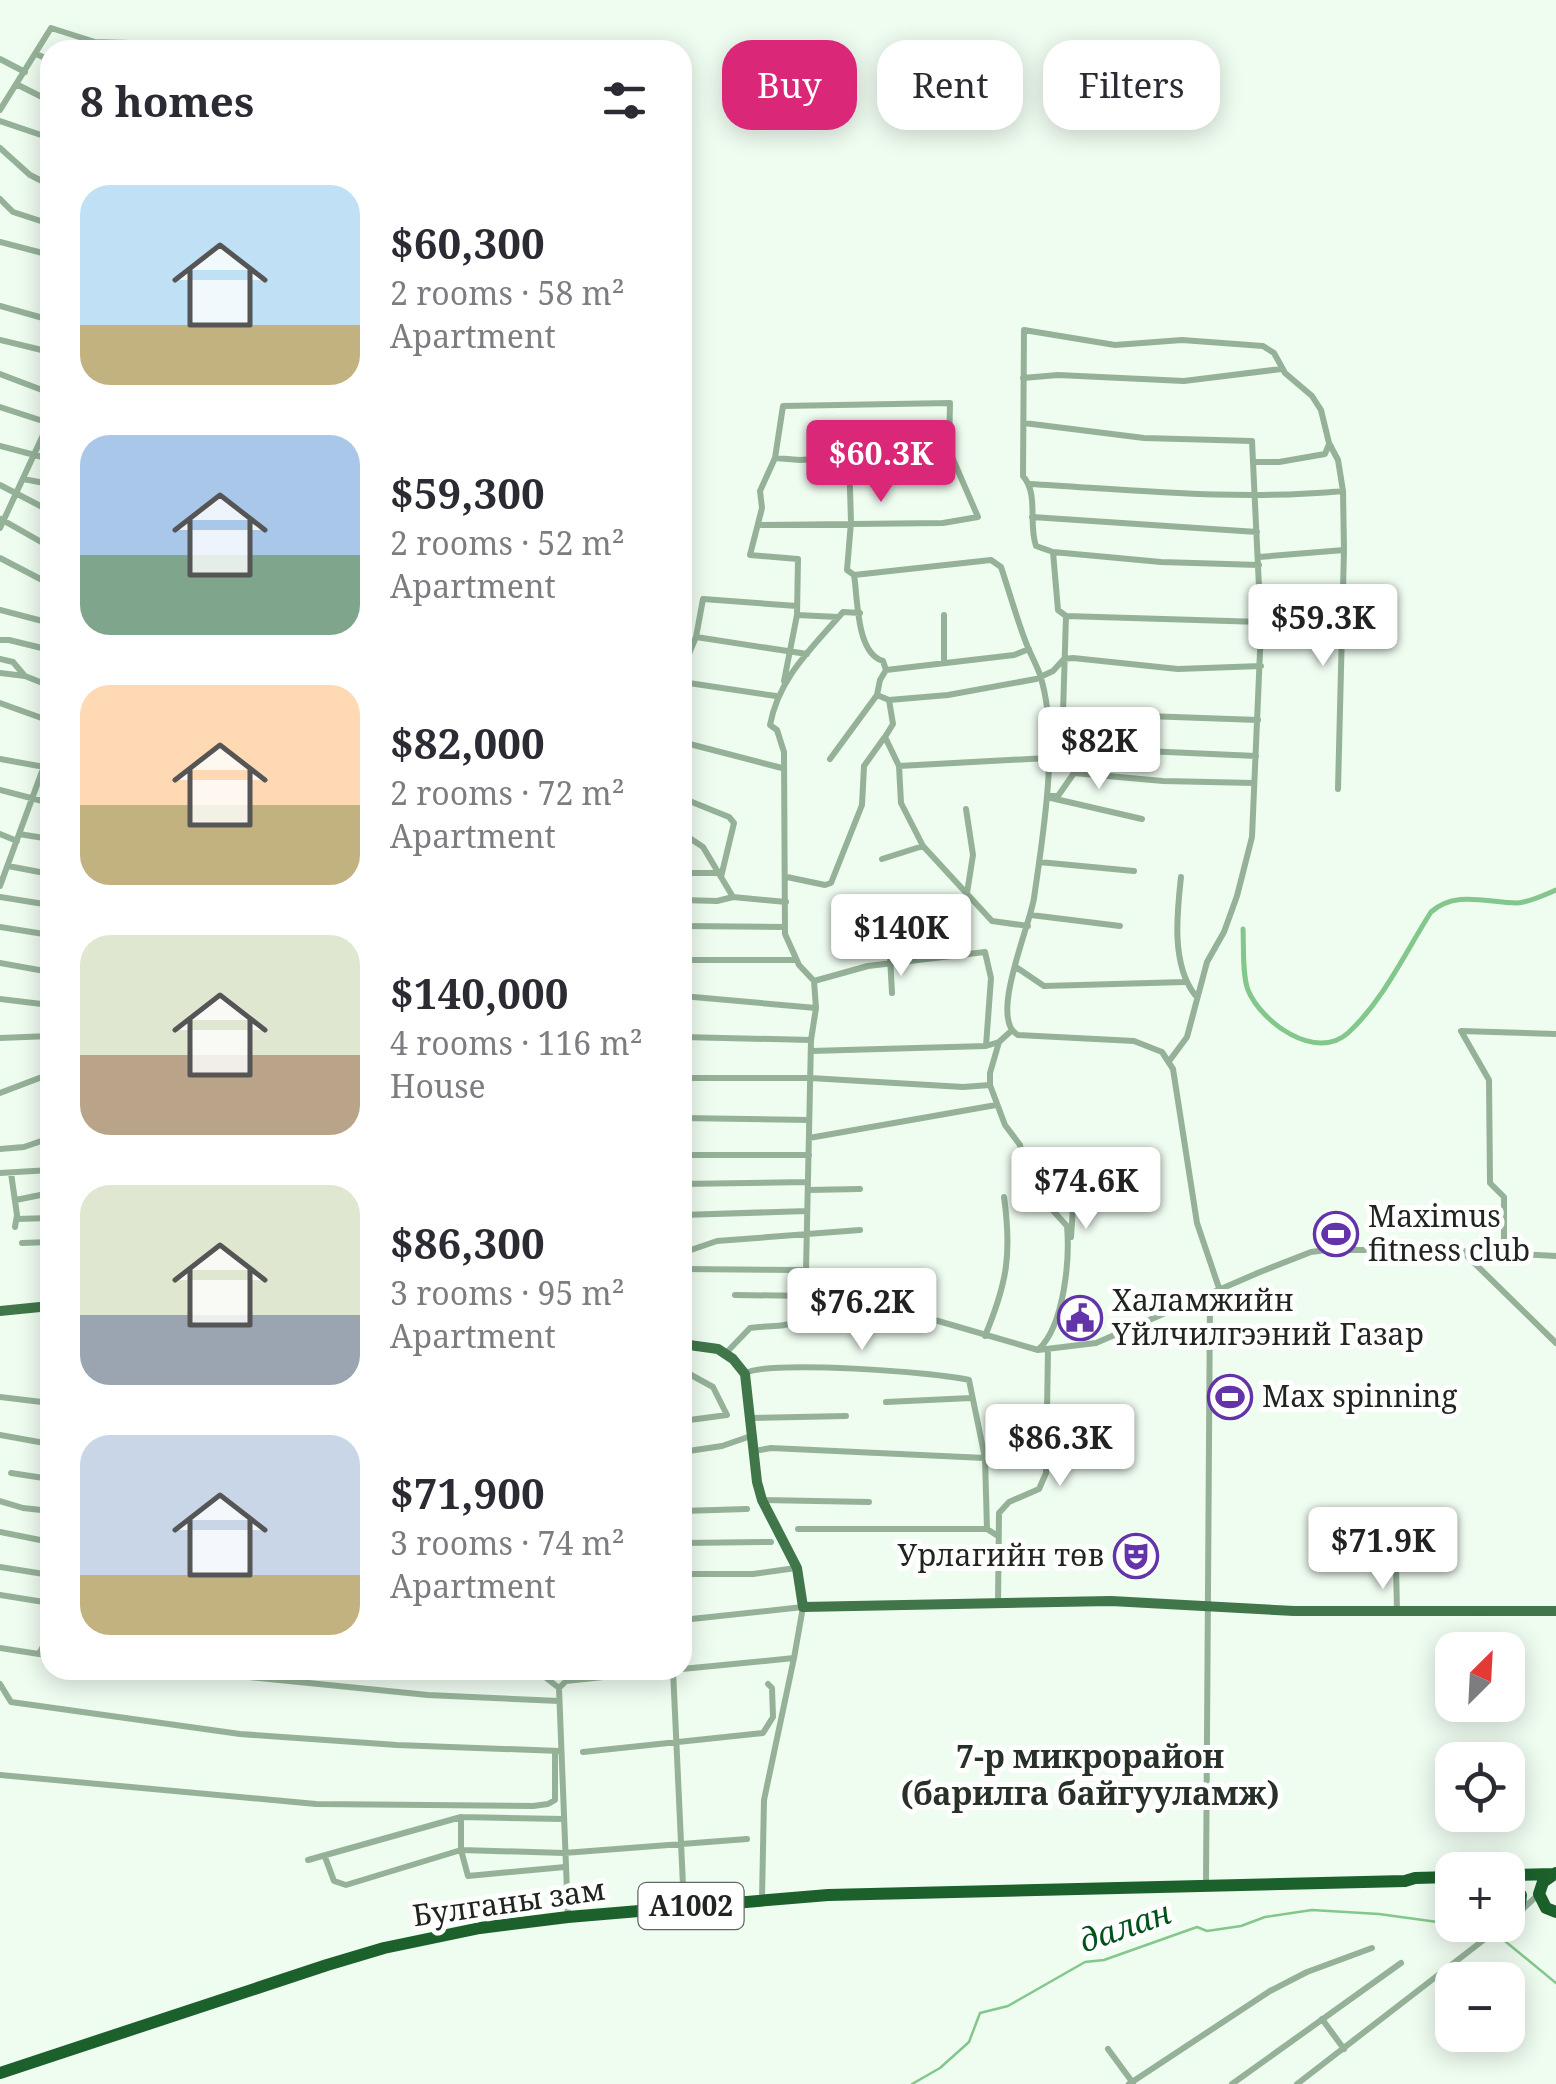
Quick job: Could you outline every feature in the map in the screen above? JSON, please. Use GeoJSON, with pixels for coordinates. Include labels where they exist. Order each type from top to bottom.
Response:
{"type":"FeatureCollection","features":[{"type":"Feature","properties":{"kind":"highway"},"geometry":{"type":"LineString","coordinates":[[1525,1879],[1556,1874]]}},
{"type":"Feature","properties":{"kind":"highway"},"geometry":{"type":"LineString","coordinates":[[1539,1893],[1542,1882],[1556,1874]]}},
{"type":"Feature","properties":{"kind":"highway","name":"Булганы зам"},"geometry":{"type":"LineString","coordinates":[[0,2072],[380,1949],[480,1928],[842,1895],[1435,1880]]}},
{"type":"Feature","properties":{"kind":"highway"},"geometry":{"type":"LineString","coordinates":[[1525,1884],[1539,1893],[1553,1911]]}},
{"type":"Feature","properties":{"kind":"main road"},"geometry":{"type":"LineString","coordinates":[[0,1311],[40,1307]]}},
{"type":"Feature","properties":{"kind":"main road"},"geometry":{"type":"LineString","coordinates":[[692,1344],[726,1353],[745,1374],[762,1500],[797,1568],[803,1606],[1112,1601],[1397,1612],[1556,1610]]}},
{"type":"Feature","properties":{"kind":"street"},"geometry":{"type":"LineString","coordinates":[[44,40],[51,28],[89,40]]}},
{"type":"Feature","properties":{"kind":"street"},"geometry":{"type":"LineString","coordinates":[[0,110],[40,47]]}},
{"type":"Feature","properties":{"kind":"street"},"geometry":{"type":"LineString","coordinates":[[36,54],[40,56]]}},
{"type":"Feature","properties":{"kind":"street"},"geometry":{"type":"LineString","coordinates":[[0,59],[25,72]]}},
{"type":"Feature","properties":{"kind":"street"},"geometry":{"type":"LineString","coordinates":[[16,84],[40,96]]}},
{"type":"Feature","properties":{"kind":"street"},"geometry":{"type":"LineString","coordinates":[[0,121],[40,135]]}},
{"type":"Feature","properties":{"kind":"street"},"geometry":{"type":"LineString","coordinates":[[0,148],[40,180]]}},
{"type":"Feature","properties":{"kind":"street"},"geometry":{"type":"LineString","coordinates":[[0,200],[14,212],[40,221]]}},
{"type":"Feature","properties":{"kind":"street"},"geometry":{"type":"LineString","coordinates":[[0,242],[40,253]]}},
{"type":"Feature","properties":{"kind":"street"},"geometry":{"type":"LineString","coordinates":[[0,306],[40,317]]}},
{"type":"Feature","properties":{"kind":"street"},"geometry":{"type":"LineString","coordinates":[[1338,789],[1342,491],[1338,460],[1321,410],[1312,396],[1281,369],[1274,352],[1263,346],[1192,340],[1115,344],[1024,330],[1022,476],[1030,484],[1189,494],[1342,491]]}},
{"type":"Feature","properties":{"kind":"street"},"geometry":{"type":"LineString","coordinates":[[0,340],[40,350]]}},
{"type":"Feature","properties":{"kind":"street"},"geometry":{"type":"LineString","coordinates":[[1023,378],[1184,380],[1281,369]]}},
{"type":"Feature","properties":{"kind":"street"},"geometry":{"type":"LineString","coordinates":[[0,374],[40,388]]}},
{"type":"Feature","properties":{"kind":"street"},"geometry":{"type":"LineString","coordinates":[[758,525],[943,522],[978,517],[949,450],[950,403],[783,406],[775,458],[760,491],[762,508],[750,554],[798,559],[797,610],[784,682]]}},
{"type":"Feature","properties":{"kind":"street"},"geometry":{"type":"LineString","coordinates":[[0,408],[40,422]]}},
{"type":"Feature","properties":{"kind":"street"},"geometry":{"type":"LineString","coordinates":[[1024,424],[1144,438],[1252,441],[1261,622],[1252,837],[1244,877],[1196,996],[1186,1037],[1170,1060]]}},
{"type":"Feature","properties":{"kind":"street"},"geometry":{"type":"LineString","coordinates":[[1253,462],[1325,454],[1330,443]]}},
{"type":"Feature","properties":{"kind":"street"},"geometry":{"type":"LineString","coordinates":[[40,444],[1,522],[40,542]]}},
{"type":"Feature","properties":{"kind":"street"},"geometry":{"type":"LineString","coordinates":[[0,446],[40,456]]}},
{"type":"Feature","properties":{"kind":"street"},"geometry":{"type":"LineString","coordinates":[[775,458],[800,460],[949,450]]}},
{"type":"Feature","properties":{"kind":"street"},"geometry":{"type":"LineString","coordinates":[[849,456],[851,522],[847,570],[854,575],[996,562],[1001,566],[1041,678],[1048,726],[1039,862],[1031,915],[1005,1014],[1010,1032],[1018,1036],[1134,1041],[1151,1045],[1170,1060],[1183,1118],[1197,1222],[1220,1291]]}},
{"type":"Feature","properties":{"kind":"street"},"geometry":{"type":"LineString","coordinates":[[23,478],[40,482]]}},
{"type":"Feature","properties":{"kind":"street"},"geometry":{"type":"LineString","coordinates":[[1030,484],[1036,546],[1053,552],[1161,562],[1259,561],[1344,550]]}},
{"type":"Feature","properties":{"kind":"street"},"geometry":{"type":"LineString","coordinates":[[0,485],[40,506]]}},
{"type":"Feature","properties":{"kind":"street"},"geometry":{"type":"LineString","coordinates":[[1032,517],[1257,532]]}},
{"type":"Feature","properties":{"kind":"street"},"geometry":{"type":"LineString","coordinates":[[1053,552],[1058,610],[1066,616],[1261,622]]}},
{"type":"Feature","properties":{"kind":"street"},"geometry":{"type":"LineString","coordinates":[[0,558],[40,579]]}},
{"type":"Feature","properties":{"kind":"street"},"geometry":{"type":"LineString","coordinates":[[830,759],[877,696],[886,670],[883,661],[875,658],[866,645],[854,575]]}},
{"type":"Feature","properties":{"kind":"street"},"geometry":{"type":"LineString","coordinates":[[692,646],[704,599],[838,617]]}},
{"type":"Feature","properties":{"kind":"street"},"geometry":{"type":"LineString","coordinates":[[0,610],[40,620]]}},
{"type":"Feature","properties":{"kind":"street"},"geometry":{"type":"LineString","coordinates":[[726,1353],[750,1328],[798,1321],[811,1296],[806,1270],[811,1040],[816,1008],[814,981],[796,960],[784,927],[787,876],[782,768],[777,730],[770,725],[776,696],[784,682],[843,612],[860,614]]}},
{"type":"Feature","properties":{"kind":"street"},"geometry":{"type":"LineString","coordinates":[[944,615],[944,662]]}},
{"type":"Feature","properties":{"kind":"street"},"geometry":{"type":"LineString","coordinates":[[1063,712],[1066,616]]}},
{"type":"Feature","properties":{"kind":"street"},"geometry":{"type":"LineString","coordinates":[[696,637],[807,654]]}},
{"type":"Feature","properties":{"kind":"street"},"geometry":{"type":"LineString","coordinates":[[0,640],[40,648]]}},
{"type":"Feature","properties":{"kind":"street"},"geometry":{"type":"LineString","coordinates":[[886,670],[1028,650]]}},
{"type":"Feature","properties":{"kind":"street"},"geometry":{"type":"LineString","coordinates":[[0,659],[13,662],[24,676]]}},
{"type":"Feature","properties":{"kind":"street"},"geometry":{"type":"LineString","coordinates":[[877,696],[889,700],[948,695],[1041,678],[1064,659],[1178,669],[1261,666]]}},
{"type":"Feature","properties":{"kind":"street"},"geometry":{"type":"LineString","coordinates":[[0,673],[40,682]]}},
{"type":"Feature","properties":{"kind":"street"},"geometry":{"type":"LineString","coordinates":[[692,683],[776,696]]}},
{"type":"Feature","properties":{"kind":"street"},"geometry":{"type":"LineString","coordinates":[[787,876],[824,885],[832,882],[862,805],[864,766],[893,724],[889,700]]}},
{"type":"Feature","properties":{"kind":"street"},"geometry":{"type":"LineString","coordinates":[[0,703],[40,717]]}},
{"type":"Feature","properties":{"kind":"street"},"geometry":{"type":"LineString","coordinates":[[1048,726],[1063,712],[1258,720]]}},
{"type":"Feature","properties":{"kind":"street"},"geometry":{"type":"LineString","coordinates":[[885,737],[899,766],[901,804],[923,846],[992,920],[1028,926]]}},
{"type":"Feature","properties":{"kind":"street"},"geometry":{"type":"LineString","coordinates":[[1048,738],[1145,751],[1256,756]]}},
{"type":"Feature","properties":{"kind":"street"},"geometry":{"type":"LineString","coordinates":[[692,745],[782,768]]}},
{"type":"Feature","properties":{"kind":"street"},"geometry":{"type":"LineString","coordinates":[[0,758],[40,766]]}},
{"type":"Feature","properties":{"kind":"street"},"geometry":{"type":"LineString","coordinates":[[899,766],[1048,758]]}},
{"type":"Feature","properties":{"kind":"street"},"geometry":{"type":"LineString","coordinates":[[1046,796],[1058,796],[1074,773],[1163,781],[1254,783]]}},
{"type":"Feature","properties":{"kind":"street"},"geometry":{"type":"LineString","coordinates":[[0,886],[40,783]]}},
{"type":"Feature","properties":{"kind":"street"},"geometry":{"type":"LineString","coordinates":[[0,790],[40,801]]}},
{"type":"Feature","properties":{"kind":"street"},"geometry":{"type":"LineString","coordinates":[[1046,796],[1142,819]]}},
{"type":"Feature","properties":{"kind":"street"},"geometry":{"type":"LineString","coordinates":[[692,802],[730,817],[734,823],[719,876]]}},
{"type":"Feature","properties":{"kind":"street"},"geometry":{"type":"LineString","coordinates":[[966,809],[973,856],[967,894]]}},
{"type":"Feature","properties":{"kind":"street"},"geometry":{"type":"LineString","coordinates":[[0,834],[40,839]]}},
{"type":"Feature","properties":{"kind":"street"},"geometry":{"type":"LineString","coordinates":[[692,839],[703,846],[733,897]]}},
{"type":"Feature","properties":{"kind":"street"},"geometry":{"type":"LineString","coordinates":[[882,859],[923,846]]}},
{"type":"Feature","properties":{"kind":"street"},"geometry":{"type":"LineString","coordinates":[[1039,862],[1134,871]]}},
{"type":"Feature","properties":{"kind":"street"},"geometry":{"type":"LineString","coordinates":[[8,866],[40,872]]}},
{"type":"Feature","properties":{"kind":"street"},"geometry":{"type":"LineString","coordinates":[[692,875],[719,876]]}},
{"type":"Feature","properties":{"kind":"street"},"geometry":{"type":"LineString","coordinates":[[1181,877],[1176,919],[1185,982],[1196,996]]}},
{"type":"Feature","properties":{"kind":"street"},"geometry":{"type":"LineString","coordinates":[[0,897],[40,904]]}},
{"type":"Feature","properties":{"kind":"street"},"geometry":{"type":"LineString","coordinates":[[692,899],[733,897],[786,902]]}},
{"type":"Feature","properties":{"kind":"street"},"geometry":{"type":"LineString","coordinates":[[1031,915],[1120,926]]}},
{"type":"Feature","properties":{"kind":"street"},"geometry":{"type":"LineString","coordinates":[[692,926],[784,927]]}},
{"type":"Feature","properties":{"kind":"street"},"geometry":{"type":"LineString","coordinates":[[0,927],[40,933]]}},
{"type":"Feature","properties":{"kind":"street"},"geometry":{"type":"LineString","coordinates":[[889,938],[892,993]]}},
{"type":"Feature","properties":{"kind":"street"},"geometry":{"type":"LineString","coordinates":[[814,981],[891,962],[985,952],[991,975],[986,1046]]}},
{"type":"Feature","properties":{"kind":"street"},"geometry":{"type":"LineString","coordinates":[[692,960],[796,960]]}},
{"type":"Feature","properties":{"kind":"street"},"geometry":{"type":"LineString","coordinates":[[0,963],[40,970]]}},
{"type":"Feature","properties":{"kind":"street"},"geometry":{"type":"LineString","coordinates":[[1016,966],[1044,986],[1185,982]]}},
{"type":"Feature","properties":{"kind":"street"},"geometry":{"type":"LineString","coordinates":[[692,997],[816,1008]]}},
{"type":"Feature","properties":{"kind":"street"},"geometry":{"type":"LineString","coordinates":[[0,1000],[40,1004]]}},
{"type":"Feature","properties":{"kind":"street"},"geometry":{"type":"LineString","coordinates":[[1504,1253],[1504,1197],[1490,1182],[1489,1080],[1461,1031],[1556,1034]]}},
{"type":"Feature","properties":{"kind":"street"},"geometry":{"type":"LineString","coordinates":[[811,1051],[986,1046],[999,1042],[1010,1032]]}},
{"type":"Feature","properties":{"kind":"street"},"geometry":{"type":"LineString","coordinates":[[0,1038],[40,1036]]}},
{"type":"Feature","properties":{"kind":"street"},"geometry":{"type":"LineString","coordinates":[[692,1037],[811,1040]]}},
{"type":"Feature","properties":{"kind":"street"},"geometry":{"type":"LineString","coordinates":[[999,1042],[990,1073],[996,1105],[1020,1146],[1027,1182],[1067,1226],[1069,1247]]}},
{"type":"Feature","properties":{"kind":"street"},"geometry":{"type":"LineString","coordinates":[[0,1094],[40,1078]]}},
{"type":"Feature","properties":{"kind":"street"},"geometry":{"type":"LineString","coordinates":[[692,1078],[810,1078],[946,1087],[990,1085]]}},
{"type":"Feature","properties":{"kind":"street"},"geometry":{"type":"LineString","coordinates":[[809,1138],[996,1105]]}},
{"type":"Feature","properties":{"kind":"street"},"geometry":{"type":"LineString","coordinates":[[692,1118],[810,1120]]}},
{"type":"Feature","properties":{"kind":"street"},"geometry":{"type":"LineString","coordinates":[[0,1149],[40,1141]]}},
{"type":"Feature","properties":{"kind":"street"},"geometry":{"type":"LineString","coordinates":[[692,1154],[809,1155]]}},
{"type":"Feature","properties":{"kind":"street"},"geometry":{"type":"LineString","coordinates":[[0,1173],[40,1171]]}},
{"type":"Feature","properties":{"kind":"street"},"geometry":{"type":"LineString","coordinates":[[11,1173],[16,1223],[40,1219]]}},
{"type":"Feature","properties":{"kind":"street"},"geometry":{"type":"LineString","coordinates":[[692,1184],[860,1190]]}},
{"type":"Feature","properties":{"kind":"street"},"geometry":{"type":"LineString","coordinates":[[1034,1191],[1066,1200],[1074,1207],[1057,1317],[1050,1339],[1038,1350]]}},
{"type":"Feature","properties":{"kind":"street"},"geometry":{"type":"LineString","coordinates":[[16,1200],[40,1195]]}},
{"type":"Feature","properties":{"kind":"street"},"geometry":{"type":"LineString","coordinates":[[985,1336],[1006,1282],[1008,1231],[1004,1198]]}},
{"type":"Feature","properties":{"kind":"street"},"geometry":{"type":"LineString","coordinates":[[692,1215],[808,1211]]}},
{"type":"Feature","properties":{"kind":"street"},"geometry":{"type":"LineString","coordinates":[[692,1249],[717,1241],[860,1230]]}},
{"type":"Feature","properties":{"kind":"street"},"geometry":{"type":"LineString","coordinates":[[22,1244],[40,1243]]}},
{"type":"Feature","properties":{"kind":"street"},"geometry":{"type":"LineString","coordinates":[[1461,1250],[1556,1343]]}},
{"type":"Feature","properties":{"kind":"street"},"geometry":{"type":"LineString","coordinates":[[735,1295],[829,1294],[1048,1350],[1096,1343],[1310,1252],[1461,1250],[1556,1256]]}},
{"type":"Feature","properties":{"kind":"street"},"geometry":{"type":"LineString","coordinates":[[692,1268],[806,1270]]}},
{"type":"Feature","properties":{"kind":"street"},"geometry":{"type":"LineString","coordinates":[[1206,1886],[1210,1295]]}},
{"type":"Feature","properties":{"kind":"street"},"geometry":{"type":"LineString","coordinates":[[998,1605],[1002,1506],[1039,1488],[1044,1480],[1048,1350]]}},
{"type":"Feature","properties":{"kind":"street"},"geometry":{"type":"LineString","coordinates":[[745,1374],[756,1368],[792,1368],[966,1378],[971,1383],[970,1398],[985,1458],[987,1529]]}},
{"type":"Feature","properties":{"kind":"street"},"geometry":{"type":"LineString","coordinates":[[692,1375],[713,1387],[728,1416],[692,1420]]}},
{"type":"Feature","properties":{"kind":"street"},"geometry":{"type":"LineString","coordinates":[[0,1397],[40,1402]]}},
{"type":"Feature","properties":{"kind":"street"},"geometry":{"type":"LineString","coordinates":[[886,1402],[970,1398]]}},
{"type":"Feature","properties":{"kind":"street"},"geometry":{"type":"LineString","coordinates":[[751,1418],[846,1416]]}},
{"type":"Feature","properties":{"kind":"street"},"geometry":{"type":"LineString","coordinates":[[0,1435],[40,1442]]}},
{"type":"Feature","properties":{"kind":"street"},"geometry":{"type":"LineString","coordinates":[[692,1450],[752,1436]]}},
{"type":"Feature","properties":{"kind":"street"},"geometry":{"type":"LineString","coordinates":[[753,1451],[771,1448],[985,1458]]}},
{"type":"Feature","properties":{"kind":"street"},"geometry":{"type":"LineString","coordinates":[[11,1473],[40,1477]]}},
{"type":"Feature","properties":{"kind":"street"},"geometry":{"type":"LineString","coordinates":[[762,1500],[869,1502]]}},
{"type":"Feature","properties":{"kind":"street"},"geometry":{"type":"LineString","coordinates":[[0,1501],[40,1509]]}},
{"type":"Feature","properties":{"kind":"street"},"geometry":{"type":"LineString","coordinates":[[692,1511],[748,1509]]}},
{"type":"Feature","properties":{"kind":"street"},"geometry":{"type":"LineString","coordinates":[[1395,1518],[1397,1612]]}},
{"type":"Feature","properties":{"kind":"street"},"geometry":{"type":"LineString","coordinates":[[798,1529],[987,1529],[998,1536]]}},
{"type":"Feature","properties":{"kind":"street"},"geometry":{"type":"LineString","coordinates":[[0,1532],[40,1540]]}},
{"type":"Feature","properties":{"kind":"street"},"geometry":{"type":"LineString","coordinates":[[692,1543],[771,1542]]}},
{"type":"Feature","properties":{"kind":"street"},"geometry":{"type":"LineString","coordinates":[[0,1567],[40,1573]]}},
{"type":"Feature","properties":{"kind":"street"},"geometry":{"type":"LineString","coordinates":[[692,1574],[753,1574],[797,1568]]}},
{"type":"Feature","properties":{"kind":"street"},"geometry":{"type":"LineString","coordinates":[[0,1595],[40,1601]]}},
{"type":"Feature","properties":{"kind":"street"},"geometry":{"type":"LineString","coordinates":[[692,1619],[803,1606],[764,1800],[762,1900]]}},
{"type":"Feature","properties":{"kind":"street"},"geometry":{"type":"LineString","coordinates":[[0,1648],[39,1654]]}},
{"type":"Feature","properties":{"kind":"street"},"geometry":{"type":"LineString","coordinates":[[692,1667],[794,1658]]}},
{"type":"Feature","properties":{"kind":"street"},"geometry":{"type":"LineString","coordinates":[[278,1680],[428,1695],[559,1701]]}},
{"type":"Feature","properties":{"kind":"street"},"geometry":{"type":"LineString","coordinates":[[549,1680],[559,1688]]}},
{"type":"Feature","properties":{"kind":"street"},"geometry":{"type":"LineString","coordinates":[[0,1776],[316,1804],[548,1804],[555,1800],[559,1688],[566,1681],[576,1680]]}},
{"type":"Feature","properties":{"kind":"street"},"geometry":{"type":"LineString","coordinates":[[672,1680],[684,1907]]}},
{"type":"Feature","properties":{"kind":"street"},"geometry":{"type":"LineString","coordinates":[[0,1684],[11,1702],[222,1732],[397,1745],[557,1751]]}},
{"type":"Feature","properties":{"kind":"street"},"geometry":{"type":"LineString","coordinates":[[583,1752],[763,1733],[772,1718],[772,1688],[768,1684]]}},
{"type":"Feature","properties":{"kind":"street"},"geometry":{"type":"LineString","coordinates":[[557,1751],[568,1917]]}},
{"type":"Feature","properties":{"kind":"street"},"geometry":{"type":"LineString","coordinates":[[308,1860],[461,1817],[563,1819]]}},
{"type":"Feature","properties":{"kind":"street"},"geometry":{"type":"LineString","coordinates":[[461,1817],[465,1874],[474,1878],[565,1867]]}},
{"type":"Feature","properties":{"kind":"street"},"geometry":{"type":"LineString","coordinates":[[325,1857],[334,1881],[346,1886],[461,1850],[564,1853],[747,1840]]}},
{"type":"Feature","properties":{"kind":"street"},"geometry":{"type":"LineString","coordinates":[[1525,1906],[1539,1893]]}},
{"type":"Feature","properties":{"kind":"street"},"geometry":{"type":"LineString","coordinates":[[1525,1915],[1553,1911]]}},
{"type":"Feature","properties":{"kind":"street"},"geometry":{"type":"LineString","coordinates":[[1297,2084],[1481,1942]]}},
{"type":"Feature","properties":{"kind":"street"},"geometry":{"type":"LineString","coordinates":[[1108,2049],[1131,2083],[1270,1991],[1307,1972],[1372,1948]]}},
{"type":"Feature","properties":{"kind":"street"},"geometry":{"type":"LineString","coordinates":[[1232,2084],[1401,1962]]}},
{"type":"Feature","properties":{"kind":"street"},"geometry":{"type":"LineString","coordinates":[[1322,2019],[1344,2049]]}},
{"type":"Feature","properties":{"kind":"waterway"},"geometry":{"type":"LineString","coordinates":[[1243,929],[1245,976],[1255,1002],[1291,1034],[1321,1043],[1335,1041],[1361,1020],[1431,912],[1441,905],[1461,899],[1522,902],[1556,890]]}},
{"type":"Feature","properties":{"kind":"waterway","name":"далан"},"geometry":{"type":"LineString","coordinates":[[912,2084],[940,2068],[969,2042],[980,2013],[1008,2006],[1085,1962],[1104,1960],[1197,1927],[1207,1931],[1241,1926],[1265,1917],[1312,1910],[1435,1922]]}},
{"type":"Feature","properties":{"kind":"waterway"},"geometry":{"type":"LineString","coordinates":[[1506,1942],[1556,1983]]}},
{"type":"Feature","properties":{"kind":"place","name":"Maximus fitness club"},"geometry":{"type":"Point","coordinates":[1336,1234]}},
{"type":"Feature","properties":{"kind":"place","name":"Халамжийн Үйлчилгээний Газар"},"geometry":{"type":"Point","coordinates":[1080,1318]}},
{"type":"Feature","properties":{"kind":"place","name":"Max spinning"},"geometry":{"type":"Point","coordinates":[1230,1397]}},
{"type":"Feature","properties":{"kind":"place","name":"Урлагийн төв"},"geometry":{"type":"Point","coordinates":[1136,1556]}},
{"type":"Feature","properties":{"kind":"district","name":"7-р микрорайон (барилга байгууламж)"},"geometry":{"type":"Point","coordinates":[1090,1776]}}]}
